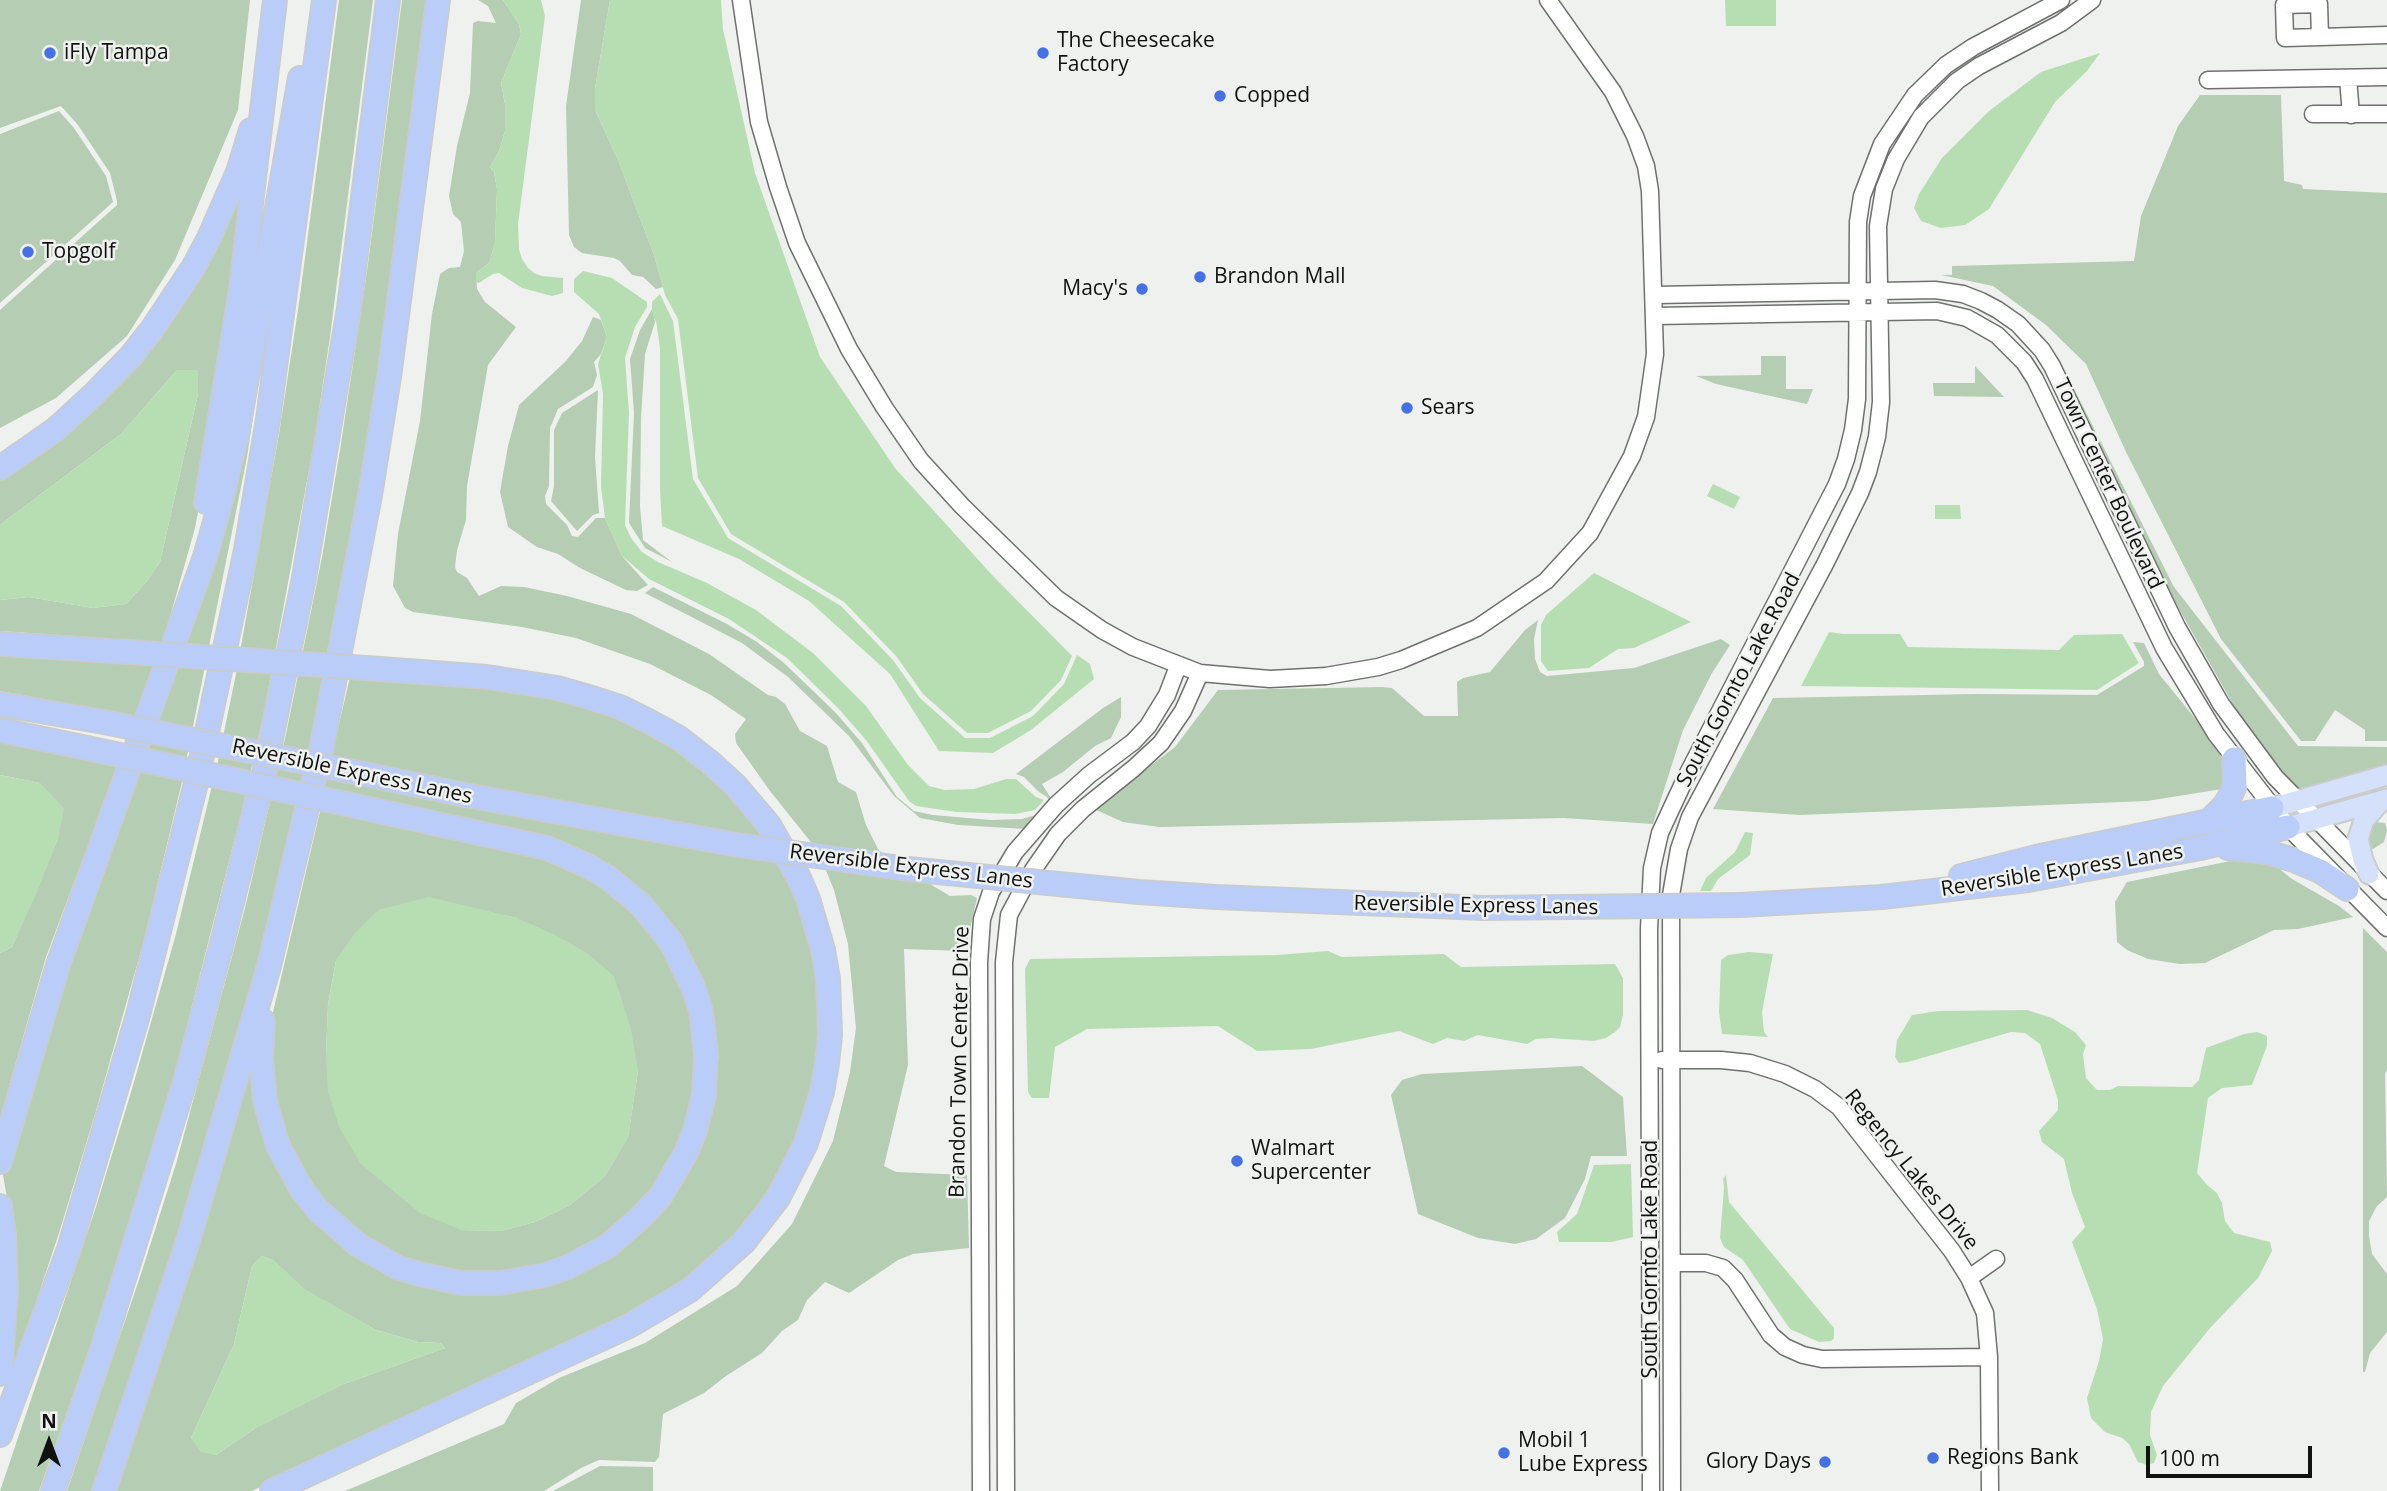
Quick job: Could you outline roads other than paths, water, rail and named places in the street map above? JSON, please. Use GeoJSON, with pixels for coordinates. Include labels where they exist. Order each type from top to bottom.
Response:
{"type":"FeatureCollection","features":[{"type":"Feature","properties":{"kind":"highway"},"geometry":{"type":"LineString","coordinates":[[183,615],[210,480],[235,328],[257,166],[275,0]]}},
{"type":"Feature","properties":{"kind":"highway"},"geometry":{"type":"LineString","coordinates":[[0,1162],[58,965],[205,557],[231,460],[297,91],[322,0]]}},
{"type":"Feature","properties":{"kind":"highway"},"geometry":{"type":"LineString","coordinates":[[0,1435],[69,1249],[138,1015],[196,783],[246,550],[268,419],[322,0]]}},
{"type":"Feature","properties":{"kind":"highway"},"geometry":{"type":"LineString","coordinates":[[53,1491],[101,1353],[186,1078],[264,773],[304,578],[349,308],[388,0]]}},
{"type":"Feature","properties":{"kind":"highway"},"geometry":{"type":"LineString","coordinates":[[104,1491],[188,1241],[269,966],[321,750],[370,495],[407,254],[438,0]]}},
{"type":"Feature","properties":{"kind":"highway"},"geometry":{"type":"LineString","coordinates":[[0,468],[55,429],[94,394],[131,356],[174,298],[225,205],[238,172],[267,69]]}},
{"type":"Feature","properties":{"kind":"highway"},"geometry":{"type":"LineString","coordinates":[[0,644],[510,680],[589,697],[620,707],[679,738],[735,785],[769,825],[808,899],[823,950],[828,979],[830,1035],[822,1091],[806,1143],[778,1198],[744,1242],[690,1290],[629,1326],[272,1491]]}},
{"type":"Feature","properties":{"kind":"highway"},"geometry":{"type":"LineString","coordinates":[[0,652],[129,652]]}},
{"type":"Feature","properties":{"kind":"highway","name":"Reversible Express Lanes"},"geometry":{"type":"LineString","coordinates":[[0,704],[104,722],[567,815],[738,845],[908,869],[1139,892],[1394,906],[1573,909],[1741,905],[1896,896],[2028,880],[2200,848],[2288,827]]}},
{"type":"Feature","properties":{"kind":"highway"},"geometry":{"type":"LineString","coordinates":[[0,730],[531,844],[562,853],[607,877],[625,890],[649,914],[671,943],[697,999],[706,1055],[704,1095],[695,1131],[676,1174],[660,1197],[641,1217],[608,1245],[568,1267],[545,1275],[500,1283],[461,1283],[421,1274],[378,1257],[358,1245],[318,1210],[302,1190],[278,1146],[265,1101],[262,1077],[262,1037],[269,966]]}},
{"type":"Feature","properties":{"kind":"highway"},"geometry":{"type":"LineString","coordinates":[[2208,822],[2225,806],[2231,796],[2235,785],[2234,759]]}},
{"type":"Feature","properties":{"kind":"highway","name":"Reversible Express Lanes"},"geometry":{"type":"LineString","coordinates":[[1834,900],[1931,883],[2046,855],[2272,808]]}},
{"type":"Feature","properties":{"kind":"highway"},"geometry":{"type":"LineString","coordinates":[[2200,848],[2252,849],[2280,855],[2308,865],[2347,889]]}},
{"type":"Feature","properties":{"kind":"highway"},"geometry":{"type":"LineString","coordinates":[[0,1206],[6,1291],[0,1374]]}},
{"type":"Feature","properties":{"kind":"main road"},"geometry":{"type":"LineString","coordinates":[[2272,808],[2387,775]]}},
{"type":"Feature","properties":{"kind":"main road"},"geometry":{"type":"LineString","coordinates":[[2288,827],[2384,801]]}},
{"type":"Feature","properties":{"kind":"main road"},"geometry":{"type":"LineString","coordinates":[[2369,874],[2358,839],[2364,820],[2384,801]]}},
{"type":"Feature","properties":{"kind":"street"},"geometry":{"type":"LineString","coordinates":[[741,0],[759,122],[787,216],[834,321],[884,407],[921,460],[940,483],[1056,598],[1123,641],[1200,673],[1294,678],[1378,667],[1477,628],[1546,580],[1590,533],[1632,456],[1646,417],[1655,354],[1651,199],[1646,166],[1614,92],[1548,0]]}},
{"type":"Feature","properties":{"kind":"street","name":"South Gornto Lake Road"},"geometry":{"type":"LineString","coordinates":[[1651,1491],[1650,886],[1661,833],[1686,777],[1843,469],[1853,430],[1857,399],[1857,235],[1862,196],[1882,144],[1902,112],[1929,80],[1959,55],[2061,0]]}},
{"type":"Feature","properties":{"kind":"street","name":"South Gornto Lake Road"},"geometry":{"type":"LineString","coordinates":[[1672,1491],[1671,895],[1679,849],[1690,817],[1825,564],[1864,482],[1875,449],[1881,413],[1882,382],[1878,226],[1884,189],[1903,145],[1921,117],[1944,92],[1968,74],[2061,23],[2092,0]]}},
{"type":"Feature","properties":{"kind":"street"},"geometry":{"type":"LineString","coordinates":[[2320,37],[2387,35]]}},
{"type":"Feature","properties":{"kind":"street"},"geometry":{"type":"LineString","coordinates":[[2208,80],[2387,77]]}},
{"type":"Feature","properties":{"kind":"street"},"geometry":{"type":"LineString","coordinates":[[2348,78],[2351,115]]}},
{"type":"Feature","properties":{"kind":"street"},"geometry":{"type":"LineString","coordinates":[[2313,114],[2387,114]]}},
{"type":"Feature","properties":{"kind":"street","name":"Town Center Boulevard"},"geometry":{"type":"LineString","coordinates":[[1655,295],[1935,290],[1963,295],[1998,310],[2018,324],[2042,350],[2052,366],[2177,627],[2221,704],[2275,777],[2387,891]]}},
{"type":"Feature","properties":{"kind":"street","name":"Town Center Boulevard"},"geometry":{"type":"LineString","coordinates":[[1655,316],[1937,312],[1966,318],[1997,335],[2024,362],[2035,379],[2164,648],[2197,705],[2234,759],[2288,827],[2387,928]]}},
{"type":"Feature","properties":{"kind":"street","name":"Brandon Town Center Drive"},"geometry":{"type":"LineString","coordinates":[[981,1491],[979,961],[982,919],[996,883],[1015,852],[1036,826],[1079,783],[1142,732],[1167,695],[1178,666]]}},
{"type":"Feature","properties":{"kind":"street","name":"Brandon Town Center Drive"},"geometry":{"type":"LineString","coordinates":[[1006,1491],[1004,962],[1009,915],[1033,870],[1058,834],[1083,809],[1157,747],[1177,722],[1200,673]]}},
{"type":"Feature","properties":{"kind":"street"},"geometry":{"type":"LineString","coordinates":[[1142,732],[1157,747]]}},
{"type":"Feature","properties":{"kind":"street","name":"Regency Lakes Drive"},"geometry":{"type":"LineString","coordinates":[[1649,1060],[1721,1060],[1750,1063],[1785,1074],[1815,1089],[1839,1107],[1952,1251],[1969,1278],[1985,1313],[1989,1357],[1990,1491]]}},
{"type":"Feature","properties":{"kind":"street"},"geometry":{"type":"LineString","coordinates":[[1969,1278],[1996,1259]]}},
{"type":"Feature","properties":{"kind":"street"},"geometry":{"type":"LineString","coordinates":[[1672,1263],[1706,1263],[1723,1268],[1735,1280],[1771,1335],[1785,1347],[1802,1355],[1822,1359],[1989,1357]]}},
{"type":"Feature","properties":{"kind":"place","name":"iFly Tampa"},"geometry":{"type":"Point","coordinates":[50,53]}},
{"type":"Feature","properties":{"kind":"place","name":"The Cheesecake Factory"},"geometry":{"type":"Point","coordinates":[1043,53]}},
{"type":"Feature","properties":{"kind":"place","name":"Copped"},"geometry":{"type":"Point","coordinates":[1220,96]}},
{"type":"Feature","properties":{"kind":"place","name":"Topgolf"},"geometry":{"type":"Point","coordinates":[28,252]}},
{"type":"Feature","properties":{"kind":"place","name":"Brandon Mall"},"geometry":{"type":"Point","coordinates":[1200,277]}},
{"type":"Feature","properties":{"kind":"place","name":"Macy's"},"geometry":{"type":"Point","coordinates":[1142,289]}},
{"type":"Feature","properties":{"kind":"place","name":"Sears"},"geometry":{"type":"Point","coordinates":[1407,408]}},
{"type":"Feature","properties":{"kind":"place","name":"Walmart Supercenter"},"geometry":{"type":"Point","coordinates":[1237,1161]}},
{"type":"Feature","properties":{"kind":"place","name":"Mobil 1 Lube Express"},"geometry":{"type":"Point","coordinates":[1504,1453]}},
{"type":"Feature","properties":{"kind":"place","name":"Regions Bank"},"geometry":{"type":"Point","coordinates":[1933,1458]}},
{"type":"Feature","properties":{"kind":"place","name":"Glory Days"},"geometry":{"type":"Point","coordinates":[1825,1462]}}]}
